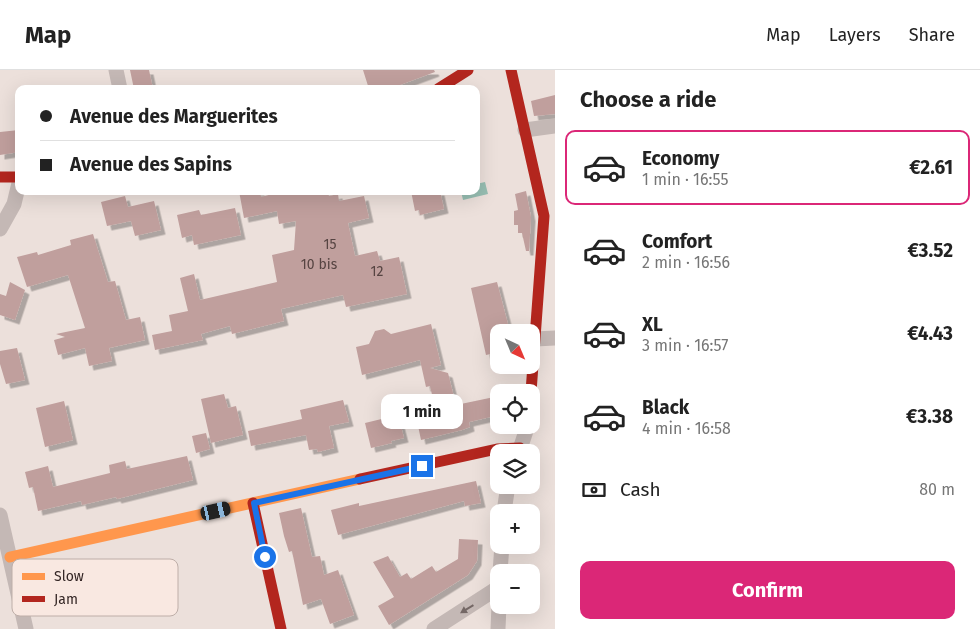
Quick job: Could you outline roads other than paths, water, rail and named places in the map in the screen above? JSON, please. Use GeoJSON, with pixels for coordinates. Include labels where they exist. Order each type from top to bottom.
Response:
{"type":"FeatureCollection","features":[{"type":"Feature","properties":{"kind":"street"},"geometry":{"type":"LineString","coordinates":[[116,70],[119,85]]}},
{"type":"Feature","properties":{"kind":"street"},"geometry":{"type":"LineString","coordinates":[[444,85],[468,70]]}},
{"type":"Feature","properties":{"kind":"street"},"geometry":{"type":"LineString","coordinates":[[511,70],[544,216],[536,324]]}},
{"type":"Feature","properties":{"kind":"street"},"geometry":{"type":"LineString","coordinates":[[525,130],[555,126]]}},
{"type":"Feature","properties":{"kind":"street"},"geometry":{"type":"LineString","coordinates":[[0,177],[15,177]]}},
{"type":"Feature","properties":{"kind":"street"},"geometry":{"type":"LineString","coordinates":[[0,229],[14,204],[16,195]]}},
{"type":"Feature","properties":{"kind":"street"},"geometry":{"type":"LineString","coordinates":[[540,339],[555,338]]}},
{"type":"Feature","properties":{"kind":"street"},"geometry":{"type":"LineString","coordinates":[[10,558],[490,451]]}},
{"type":"Feature","properties":{"kind":"street"},"geometry":{"type":"LineString","coordinates":[[254,503],[281,629]]}},
{"type":"Feature","properties":{"kind":"street"},"geometry":{"type":"LineString","coordinates":[[0,515],[12,567]]}},
{"type":"Feature","properties":{"kind":"street"},"geometry":{"type":"LineString","coordinates":[[434,629],[490,594]]}},
{"type":"Feature","properties":{"kind":"street"},"geometry":{"type":"LineString","coordinates":[[498,629],[499,614]]}},
{"type":"Feature","properties":{"kind":"street"},"geometry":{"type":"LineString","coordinates":[[23,616],[26,629]]}},
{"type":"Feature","properties":{"kind":"water"},"geometry":{"type":"Polygon","coordinates":[[[485,182],[488,194],[463,200],[462,195],[480,195],[480,183],[485,182]]]}}]}
